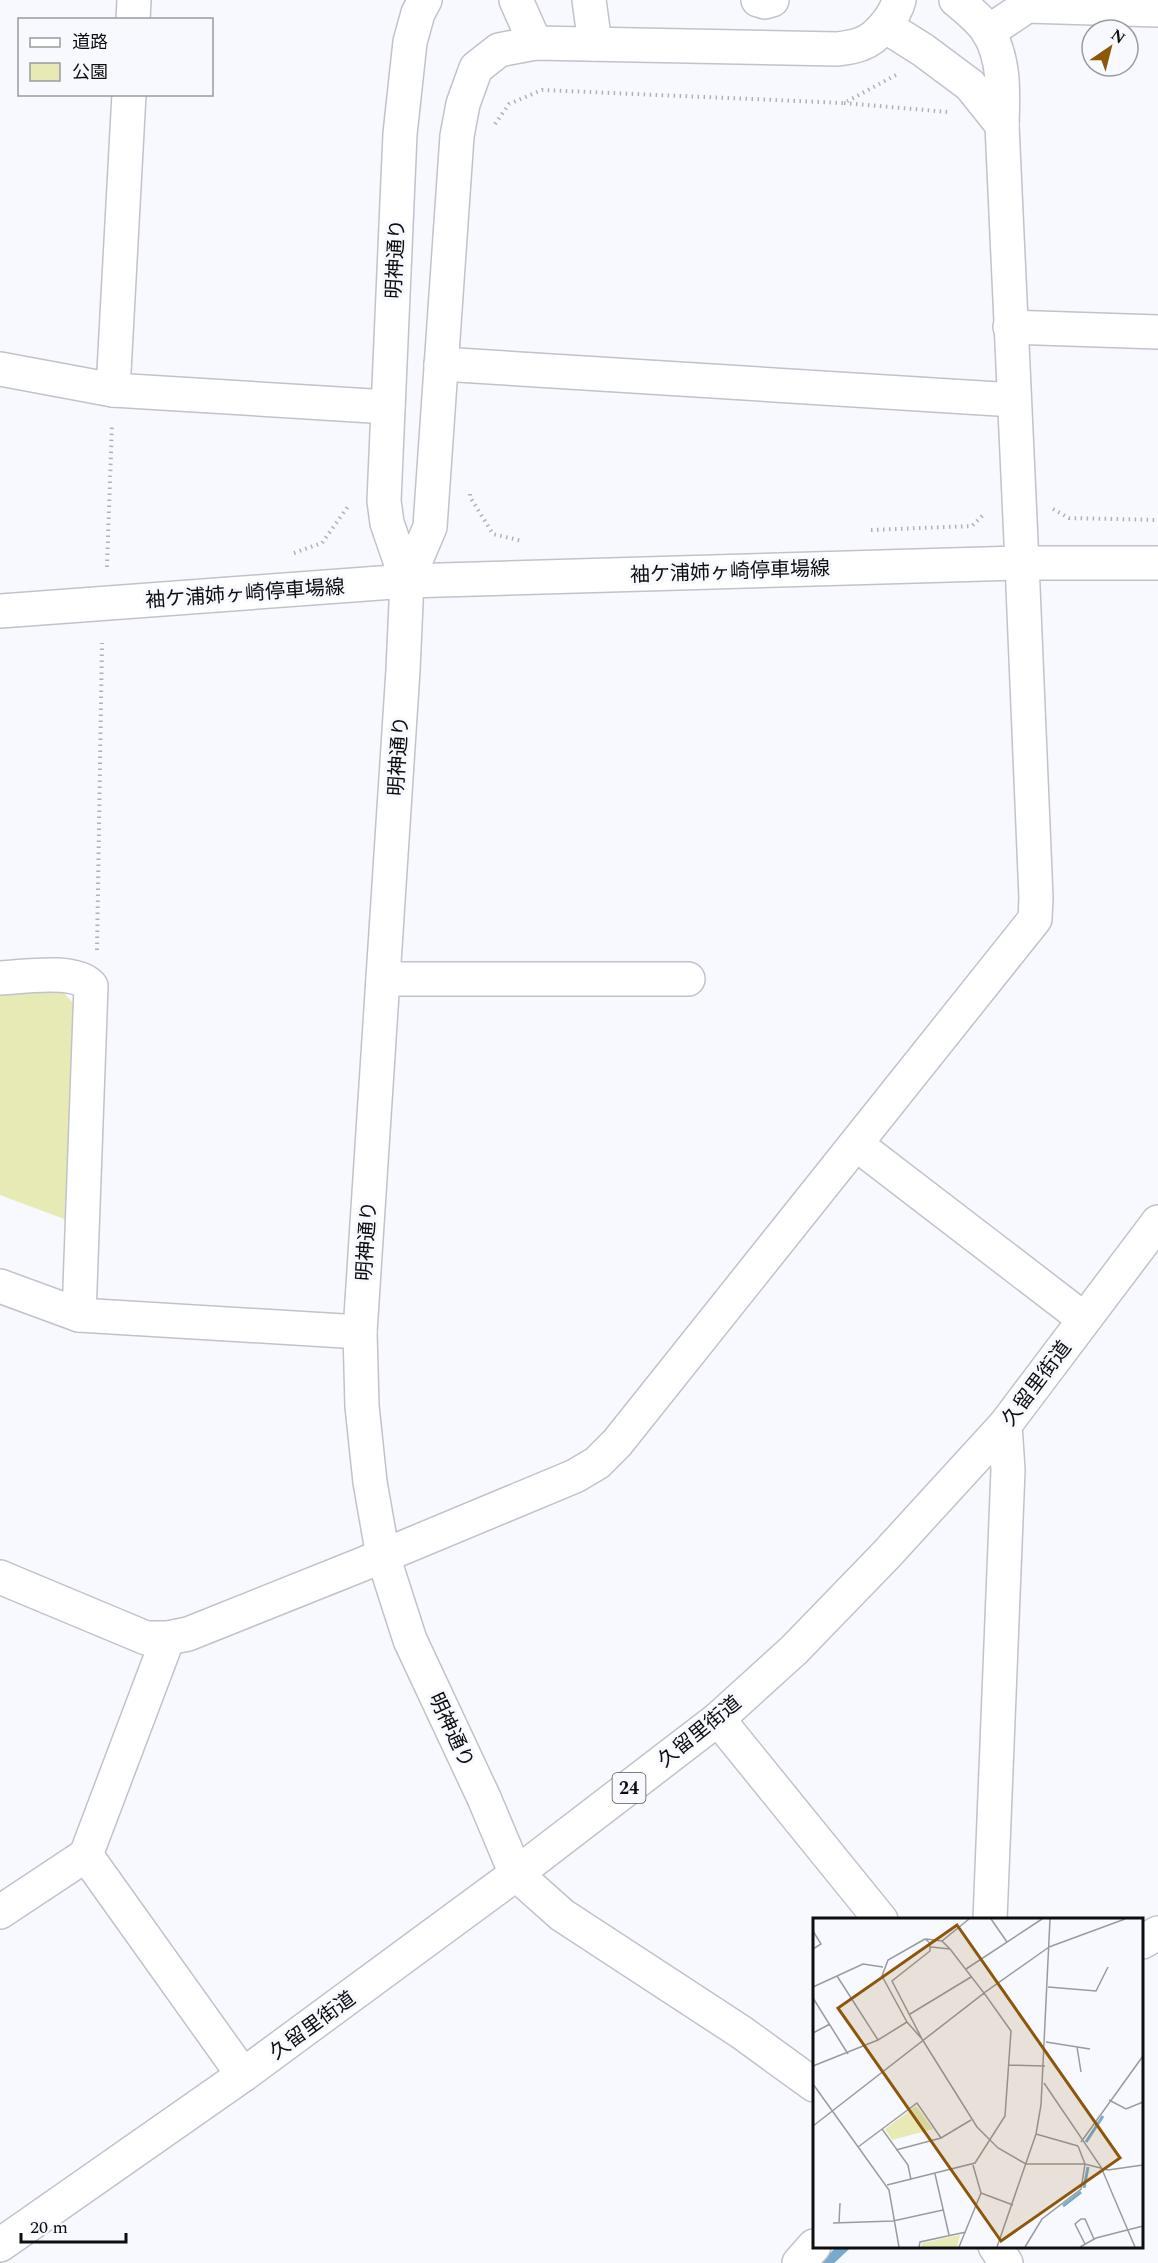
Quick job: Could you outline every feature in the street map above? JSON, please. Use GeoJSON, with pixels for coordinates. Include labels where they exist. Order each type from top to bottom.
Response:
{"type":"FeatureCollection","features":[{"type":"Feature","properties":{"kind":"street"},"geometry":{"type":"LineString","coordinates":[[133,18],[134,0]]}},
{"type":"Feature","properties":{"kind":"street","name":"明神通り"},"geometry":{"type":"LineString","coordinates":[[407,581],[387,523],[384,501],[400,134],[410,42],[418,13],[425,0]]}},
{"type":"Feature","properties":{"kind":"street"},"geometry":{"type":"LineString","coordinates":[[516,0],[535,43]]}},
{"type":"Feature","properties":{"kind":"street"},"geometry":{"type":"LineString","coordinates":[[589,0],[596,44]]}},
{"type":"Feature","properties":{"kind":"street"},"geometry":{"type":"LineString","coordinates":[[758,0],[765,2],[771,0]]}},
{"type":"Feature","properties":{"kind":"street"},"geometry":{"type":"LineString","coordinates":[[0,1577],[146,1638],[168,1638],[188,1634],[383,1556],[575,1476],[597,1463],[617,1443],[1035,919],[1036,898],[1002,125],[1003,82],[997,55],[988,32],[956,0]]}},
{"type":"Feature","properties":{"kind":"street"},"geometry":{"type":"LineString","coordinates":[[988,32],[1027,6],[1158,10]]}},
{"type":"Feature","properties":{"kind":"street"},"geometry":{"type":"LineString","coordinates":[[892,13],[923,50],[970,85],[1002,125]]}},
{"type":"Feature","properties":{"kind":"street","name":"明神通り"},"geometry":{"type":"LineString","coordinates":[[516,1874],[484,1798],[410,1640],[383,1556],[370,1482],[362,1406],[360,1332],[407,581],[430,527],[457,136],[463,104],[476,69],[499,51],[535,43],[837,49],[863,44],[892,13]]}},
{"type":"Feature","properties":{"kind":"street"},"geometry":{"type":"LineString","coordinates":[[113,390],[129,96]]}},
{"type":"Feature","properties":{"kind":"street"},"geometry":{"type":"LineString","coordinates":[[1010,327],[1158,332]]}},
{"type":"Feature","properties":{"kind":"street"},"geometry":{"type":"LineString","coordinates":[[441,364],[1014,400]]}},
{"type":"Feature","properties":{"kind":"street"},"geometry":{"type":"LineString","coordinates":[[0,369],[113,390],[388,406]]}},
{"type":"Feature","properties":{"kind":"street","name":"袖ケ浦姉ヶ崎停車場線"},"geometry":{"type":"LineString","coordinates":[[0,611],[407,581],[1022,563],[1158,563]]}},
{"type":"Feature","properties":{"kind":"street"},"geometry":{"type":"LineString","coordinates":[[0,978],[71,975],[85,980],[91,986],[79,1315]]}},
{"type":"Feature","properties":{"kind":"street"},"geometry":{"type":"LineString","coordinates":[[383,979],[688,979]]}},
{"type":"Feature","properties":{"kind":"street"},"geometry":{"type":"LineString","coordinates":[[856,1144],[1084,1319]]}},
{"type":"Feature","properties":{"kind":"street","name":"久留里街道"},"geometry":{"type":"LineString","coordinates":[[0,2245],[243,2075],[516,1874],[718,1719],[794,1650],[886,1556],[1005,1425],[1158,1222]]}},
{"type":"Feature","properties":{"kind":"street"},"geometry":{"type":"LineString","coordinates":[[0,1286],[79,1315],[360,1332]]}},
{"type":"Feature","properties":{"kind":"street"},"geometry":{"type":"LineString","coordinates":[[990,1918],[1008,1470],[1005,1425]]}},
{"type":"Feature","properties":{"kind":"street"},"geometry":{"type":"LineString","coordinates":[[0,1912],[86,1855],[168,1638]]}},
{"type":"Feature","properties":{"kind":"street"},"geometry":{"type":"LineString","coordinates":[[718,1719],[879,1918]]}},
{"type":"Feature","properties":{"kind":"street"},"geometry":{"type":"LineString","coordinates":[[86,1855],[243,2075]]}},
{"type":"Feature","properties":{"kind":"street"},"geometry":{"type":"LineString","coordinates":[[516,1874],[562,1915],[741,2032],[813,2084]]}},
{"type":"Feature","properties":{"kind":"street"},"geometry":{"type":"LineString","coordinates":[[1143,1941],[1158,1933]]}},
{"type":"Feature","properties":{"kind":"street"},"geometry":{"type":"LineString","coordinates":[[799,2263],[813,2247]]}},
{"type":"Feature","properties":{"kind":"street"},"geometry":{"type":"LineString","coordinates":[[981,2263],[984,2248]]}},
{"type":"Feature","properties":{"kind":"street"},"geometry":{"type":"LineString","coordinates":[[996,2248],[1006,2263]]}},
{"type":"Feature","properties":{"kind":"path"},"geometry":{"type":"LineString","coordinates":[[844,103],[899,73]]}},
{"type":"Feature","properties":{"kind":"path"},"geometry":{"type":"LineString","coordinates":[[492,130],[509,104],[542,90],[844,103],[950,112]]}},
{"type":"Feature","properties":{"kind":"path"},"geometry":{"type":"LineString","coordinates":[[107,567],[113,390]]}},
{"type":"Feature","properties":{"kind":"path"},"geometry":{"type":"LineString","coordinates":[[470,486],[470,497],[493,534],[524,542]]}},
{"type":"Feature","properties":{"kind":"path"},"geometry":{"type":"LineString","coordinates":[[290,554],[322,543],[351,503]]}},
{"type":"Feature","properties":{"kind":"path"},"geometry":{"type":"LineString","coordinates":[[1051,507],[1069,518],[1158,520]]}},
{"type":"Feature","properties":{"kind":"path"},"geometry":{"type":"LineString","coordinates":[[866,530],[972,526],[988,510]]}},
{"type":"Feature","properties":{"kind":"path"},"geometry":{"type":"LineString","coordinates":[[97,568],[119,566]]}},
{"type":"Feature","properties":{"kind":"path"},"geometry":{"type":"LineString","coordinates":[[91,986],[97,958],[102,643]]}},
{"type":"Feature","properties":{"kind":"green space"},"geometry":{"type":"Polygon","coordinates":[[[63,992],[74,1004],[67,1220],[0,1195],[0,994],[63,992]]]}},
{"type":"Feature","properties":{"kind":"waterway"},"geometry":{"type":"LineString","coordinates":[[827,2263],[843,2248]]}}]}
